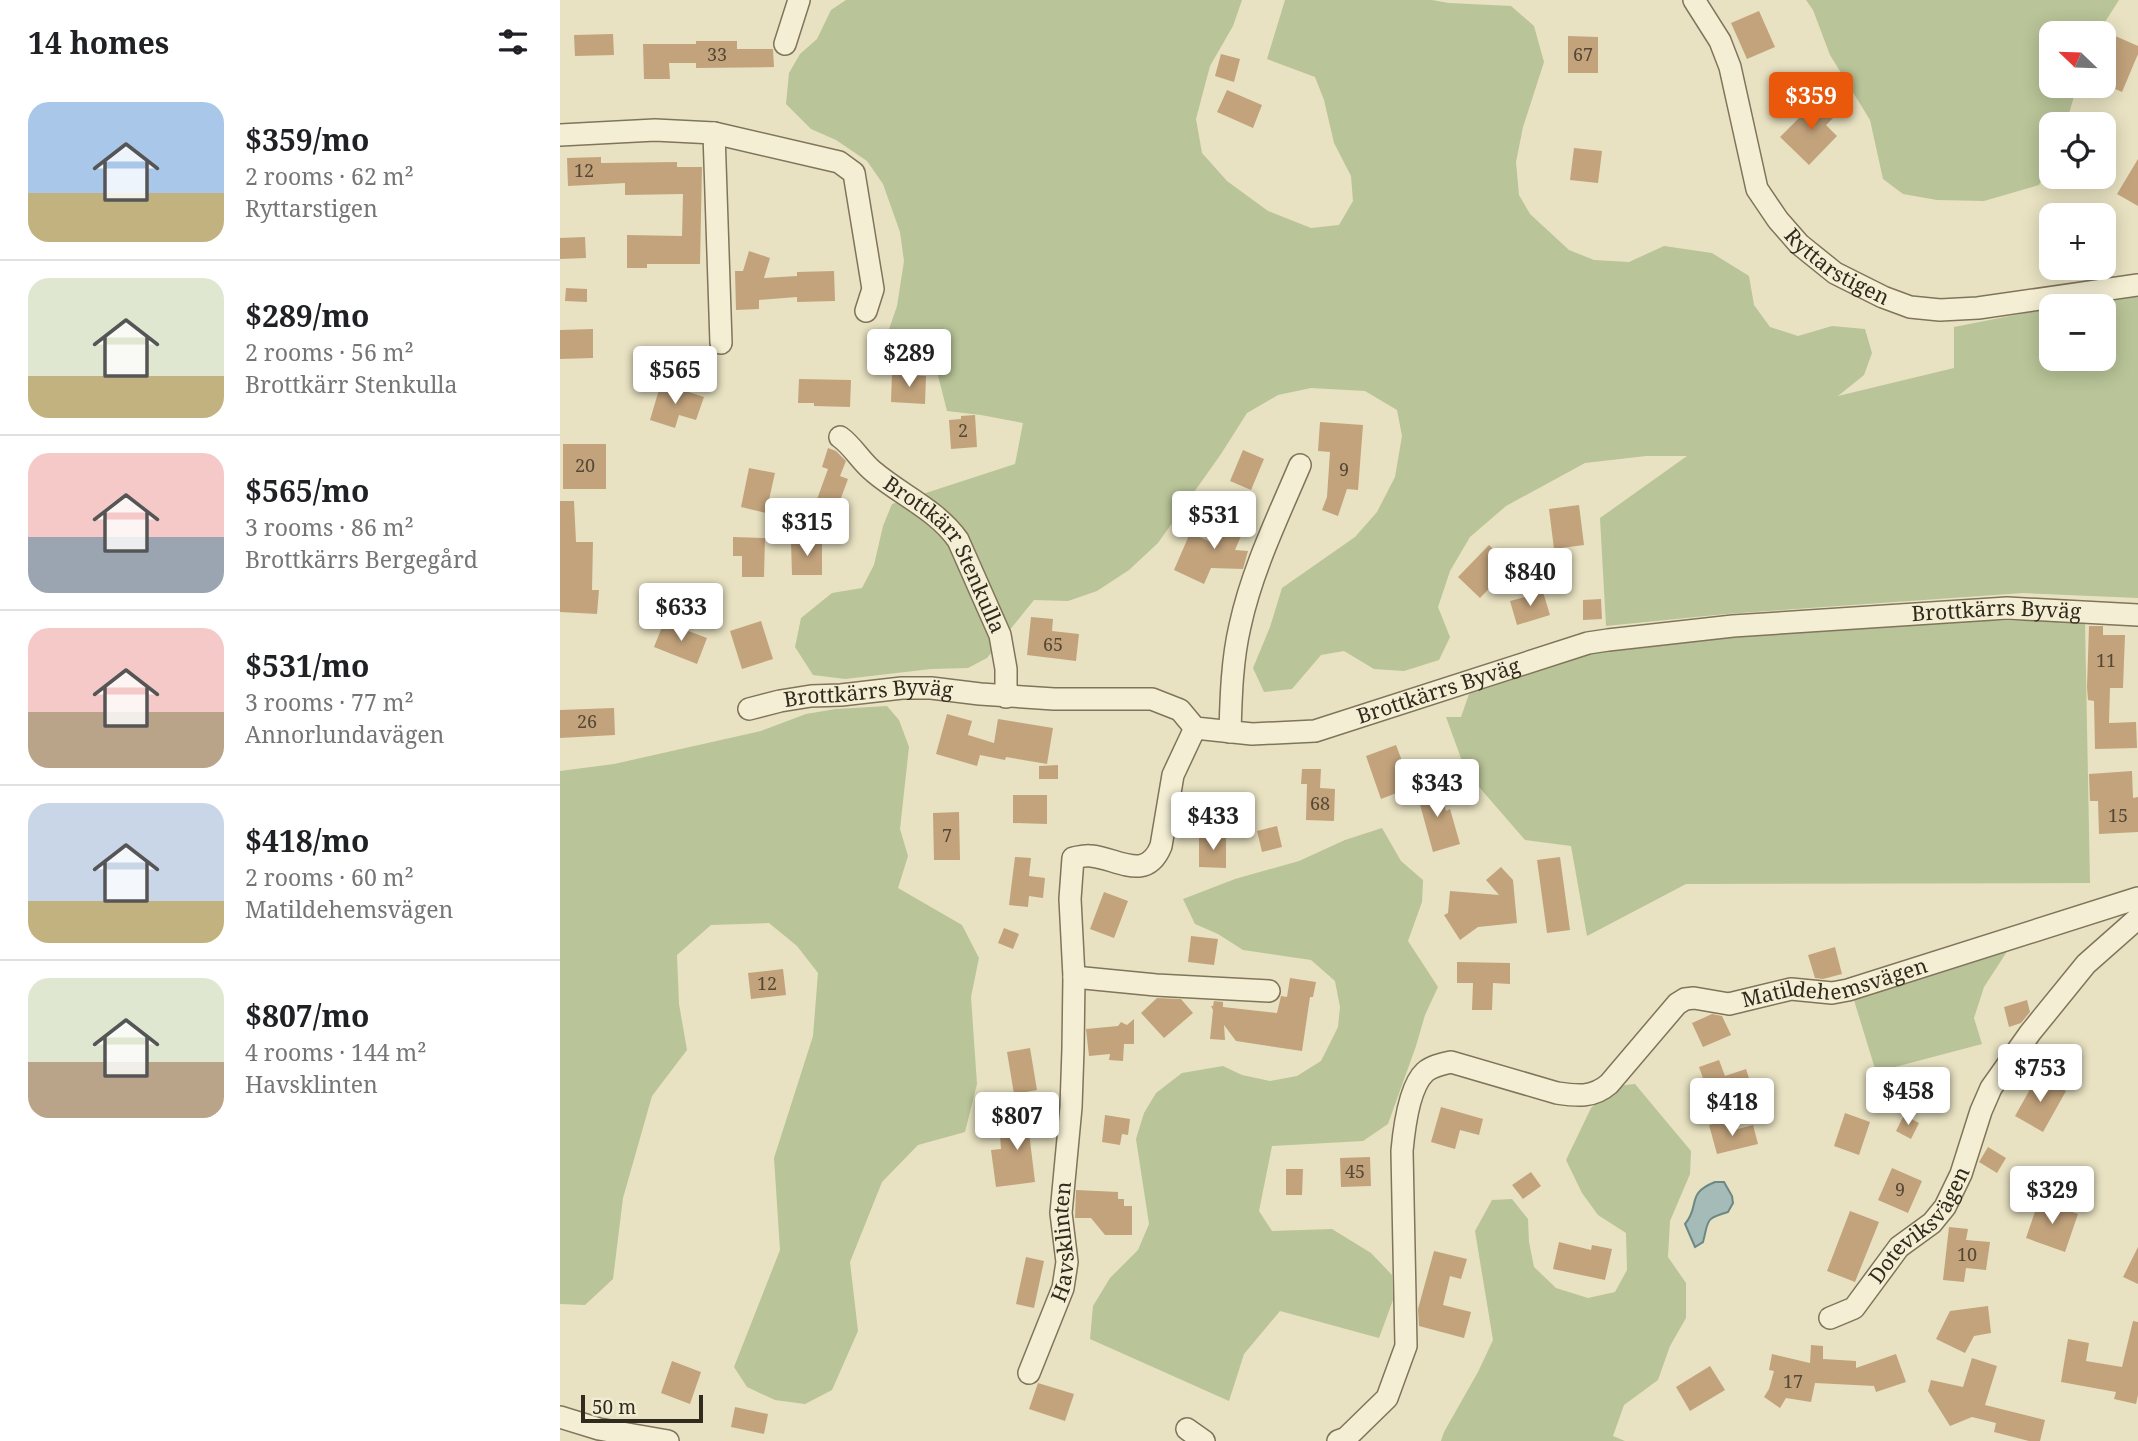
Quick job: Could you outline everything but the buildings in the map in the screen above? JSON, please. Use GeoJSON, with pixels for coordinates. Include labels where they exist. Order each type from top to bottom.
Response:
{"type":"FeatureCollection","features":[{"type":"Feature","properties":{"kind":"street"},"geometry":{"type":"LineString","coordinates":[[785,44],[799,0]]}},
{"type":"Feature","properties":{"kind":"street","name":"Ryttarstigen"},"geometry":{"type":"LineString","coordinates":[[1694,0],[1720,41],[1730,67],[1757,189],[1778,220],[1799,244],[1835,273],[1883,297],[1925,310],[1978,308],[2138,285]]}},
{"type":"Feature","properties":{"kind":"street"},"geometry":{"type":"LineString","coordinates":[[560,135],[655,130],[714,133],[839,162],[854,173],[873,289],[866,311]]}},
{"type":"Feature","properties":{"kind":"street"},"geometry":{"type":"LineString","coordinates":[[714,133],[721,343]]}},
{"type":"Feature","properties":{"kind":"street","name":"Brottkärr Stenkulla"},"geometry":{"type":"LineString","coordinates":[[840,437],[864,464],[949,527],[958,540],[1000,635],[1006,669],[1006,696]]}},
{"type":"Feature","properties":{"kind":"street"},"geometry":{"type":"LineString","coordinates":[[1230,732],[1235,657],[1245,606],[1258,566],[1300,465]]}},
{"type":"Feature","properties":{"kind":"street","name":"Brottkärrs Byväg"},"geometry":{"type":"LineString","coordinates":[[749,709],[811,696],[931,688],[1006,696],[1091,700],[1152,699],[1180,710],[1195,728],[1252,734],[1315,731],[1575,648],[1608,640],[1746,625],[2007,608],[2138,615]]}},
{"type":"Feature","properties":{"kind":"street","name":"Havsklinten"},"geometry":{"type":"LineString","coordinates":[[1029,1373],[1063,1288],[1067,1262],[1061,1213],[1071,1107],[1074,977],[1070,899],[1073,858],[1091,856],[1125,865],[1142,866],[1157,856],[1173,775],[1195,728]]}},
{"type":"Feature","properties":{"kind":"street","name":"Matildehemsvägen"},"geometry":{"type":"LineString","coordinates":[[1338,1441],[1346,1438],[1387,1398],[1406,1346],[1402,1151],[1414,1093],[1426,1071],[1451,1062],[1557,1093],[1590,1095],[1609,1084],[1677,1004],[1685,999],[1729,1004],[1791,989],[1832,993],[1848,990],[2138,898]]}},
{"type":"Feature","properties":{"kind":"street","name":"Doteviksvägen"},"geometry":{"type":"LineString","coordinates":[[1830,1318],[1854,1308],[1899,1247],[1932,1223],[1945,1207],[1961,1174],[1991,1088],[2030,1033],[2086,964],[2138,918]]}},
{"type":"Feature","properties":{"kind":"street"},"geometry":{"type":"LineString","coordinates":[[1074,977],[1156,985],[1269,991]]}},
{"type":"Feature","properties":{"kind":"street"},"geometry":{"type":"LineString","coordinates":[[560,1416],[599,1429],[668,1441]]}},
{"type":"Feature","properties":{"kind":"green space"},"geometry":{"type":"Polygon","coordinates":[[[846,0],[1242,0],[1233,26],[1210,66],[1196,119],[1202,153],[1227,181],[1268,211],[1311,228],[1339,225],[1353,201],[1351,176],[1334,143],[1324,100],[1315,77],[1267,59],[1285,0],[1432,0],[1511,6],[1534,26],[1544,62],[1523,127],[1516,162],[1519,195],[1530,214],[1569,250],[1594,260],[1629,262],[1664,246],[1712,253],[1749,276],[1754,305],[1770,327],[1798,336],[1832,326],[1865,329],[1872,353],[1864,375],[1838,396],[1954,368],[1954,327],[2039,310],[2039,371],[2116,371],[2116,298],[2138,297],[2138,598],[2023,593],[1726,614],[1606,626],[1600,518],[1687,456],[1646,456],[1585,463],[1506,506],[1470,537],[1450,571],[1438,607],[1450,637],[1439,660],[1404,671],[1374,669],[1344,651],[1321,655],[1292,689],[1264,692],[1253,668],[1282,588],[1355,537],[1377,512],[1395,477],[1402,436],[1397,410],[1365,391],[1311,388],[1278,395],[1247,413],[1158,543],[1129,570],[1097,591],[1068,601],[1034,600],[987,658],[968,668],[931,669],[845,679],[813,675],[795,647],[801,618],[832,593],[862,588],[874,565],[883,526],[892,504],[1015,464],[1023,423],[947,411],[927,332],[884,344],[897,306],[904,261],[900,232],[883,184],[867,161],[836,140],[811,129],[786,104],[789,73],[800,54],[817,39],[831,10],[846,0]]]}},
{"type":"Feature","properties":{"kind":"green space"},"geometry":{"type":"Polygon","coordinates":[[[1806,0],[2119,0],[2106,21],[2039,21],[2039,98],[2074,98],[2069,112],[2039,112],[2039,185],[1984,201],[1937,200],[1903,194],[1883,179],[1870,120],[1830,55],[1813,10],[1806,0]]]}},
{"type":"Feature","properties":{"kind":"green space"},"geometry":{"type":"Polygon","coordinates":[[[1911,620],[2085,621],[2090,883],[1686,884],[1587,936],[1571,846],[1525,840],[1466,772],[1446,717],[1461,717],[1469,694],[1606,648],[1911,620]]]}},
{"type":"Feature","properties":{"kind":"green space"},"geometry":{"type":"Polygon","coordinates":[[[887,706],[899,720],[909,747],[900,829],[908,856],[898,888],[962,925],[979,958],[971,997],[977,1084],[965,1132],[918,1145],[882,1182],[850,1262],[858,1331],[832,1390],[805,1404],[775,1400],[747,1387],[734,1367],[780,1250],[774,1158],[813,1036],[818,973],[797,946],[769,923],[711,925],[677,955],[679,1004],[687,1050],[652,1096],[623,1198],[613,1279],[585,1305],[560,1304],[560,771],[614,764],[761,731],[806,714],[887,706]]]}},
{"type":"Feature","properties":{"kind":"green space"},"geometry":{"type":"Polygon","coordinates":[[[1382,828],[1401,861],[1423,880],[1422,902],[1408,941],[1438,987],[1425,1015],[1388,1124],[1363,1141],[1272,1146],[1259,1211],[1272,1231],[1332,1229],[1371,1253],[1392,1275],[1393,1300],[1379,1338],[1280,1311],[1244,1354],[1229,1401],[1090,1339],[1093,1306],[1110,1278],[1138,1250],[1149,1224],[1136,1139],[1144,1113],[1156,1093],[1182,1073],[1223,1066],[1242,1075],[1270,1081],[1297,1076],[1321,1061],[1338,1027],[1340,1007],[1335,981],[1311,960],[1243,950],[1218,934],[1195,924],[1183,899],[1235,879],[1299,861],[1345,840],[1382,828]]]}},
{"type":"Feature","properties":{"kind":"green space"},"geometry":{"type":"Polygon","coordinates":[[[2008,950],[1984,987],[1974,1018],[1982,1044],[1876,1072],[1853,997],[2008,950]]]}},
{"type":"Feature","properties":{"kind":"green space"},"geometry":{"type":"Polygon","coordinates":[[[1635,1084],[1691,1151],[1690,1174],[1670,1221],[1668,1257],[1686,1283],[1686,1318],[1670,1346],[1658,1380],[1624,1405],[1613,1436],[1625,1441],[1441,1441],[1493,1340],[1475,1231],[1492,1200],[1512,1199],[1528,1219],[1534,1267],[1556,1288],[1588,1298],[1615,1292],[1627,1270],[1626,1233],[1598,1215],[1582,1193],[1566,1160],[1591,1108],[1615,1086],[1635,1084]]]}},
{"type":"Feature","properties":{"kind":"water"},"geometry":{"type":"Polygon","coordinates":[[[1715,1182],[1724,1182],[1733,1203],[1728,1212],[1709,1221],[1703,1242],[1695,1247],[1685,1224],[1700,1191],[1715,1182]]]}}]}
